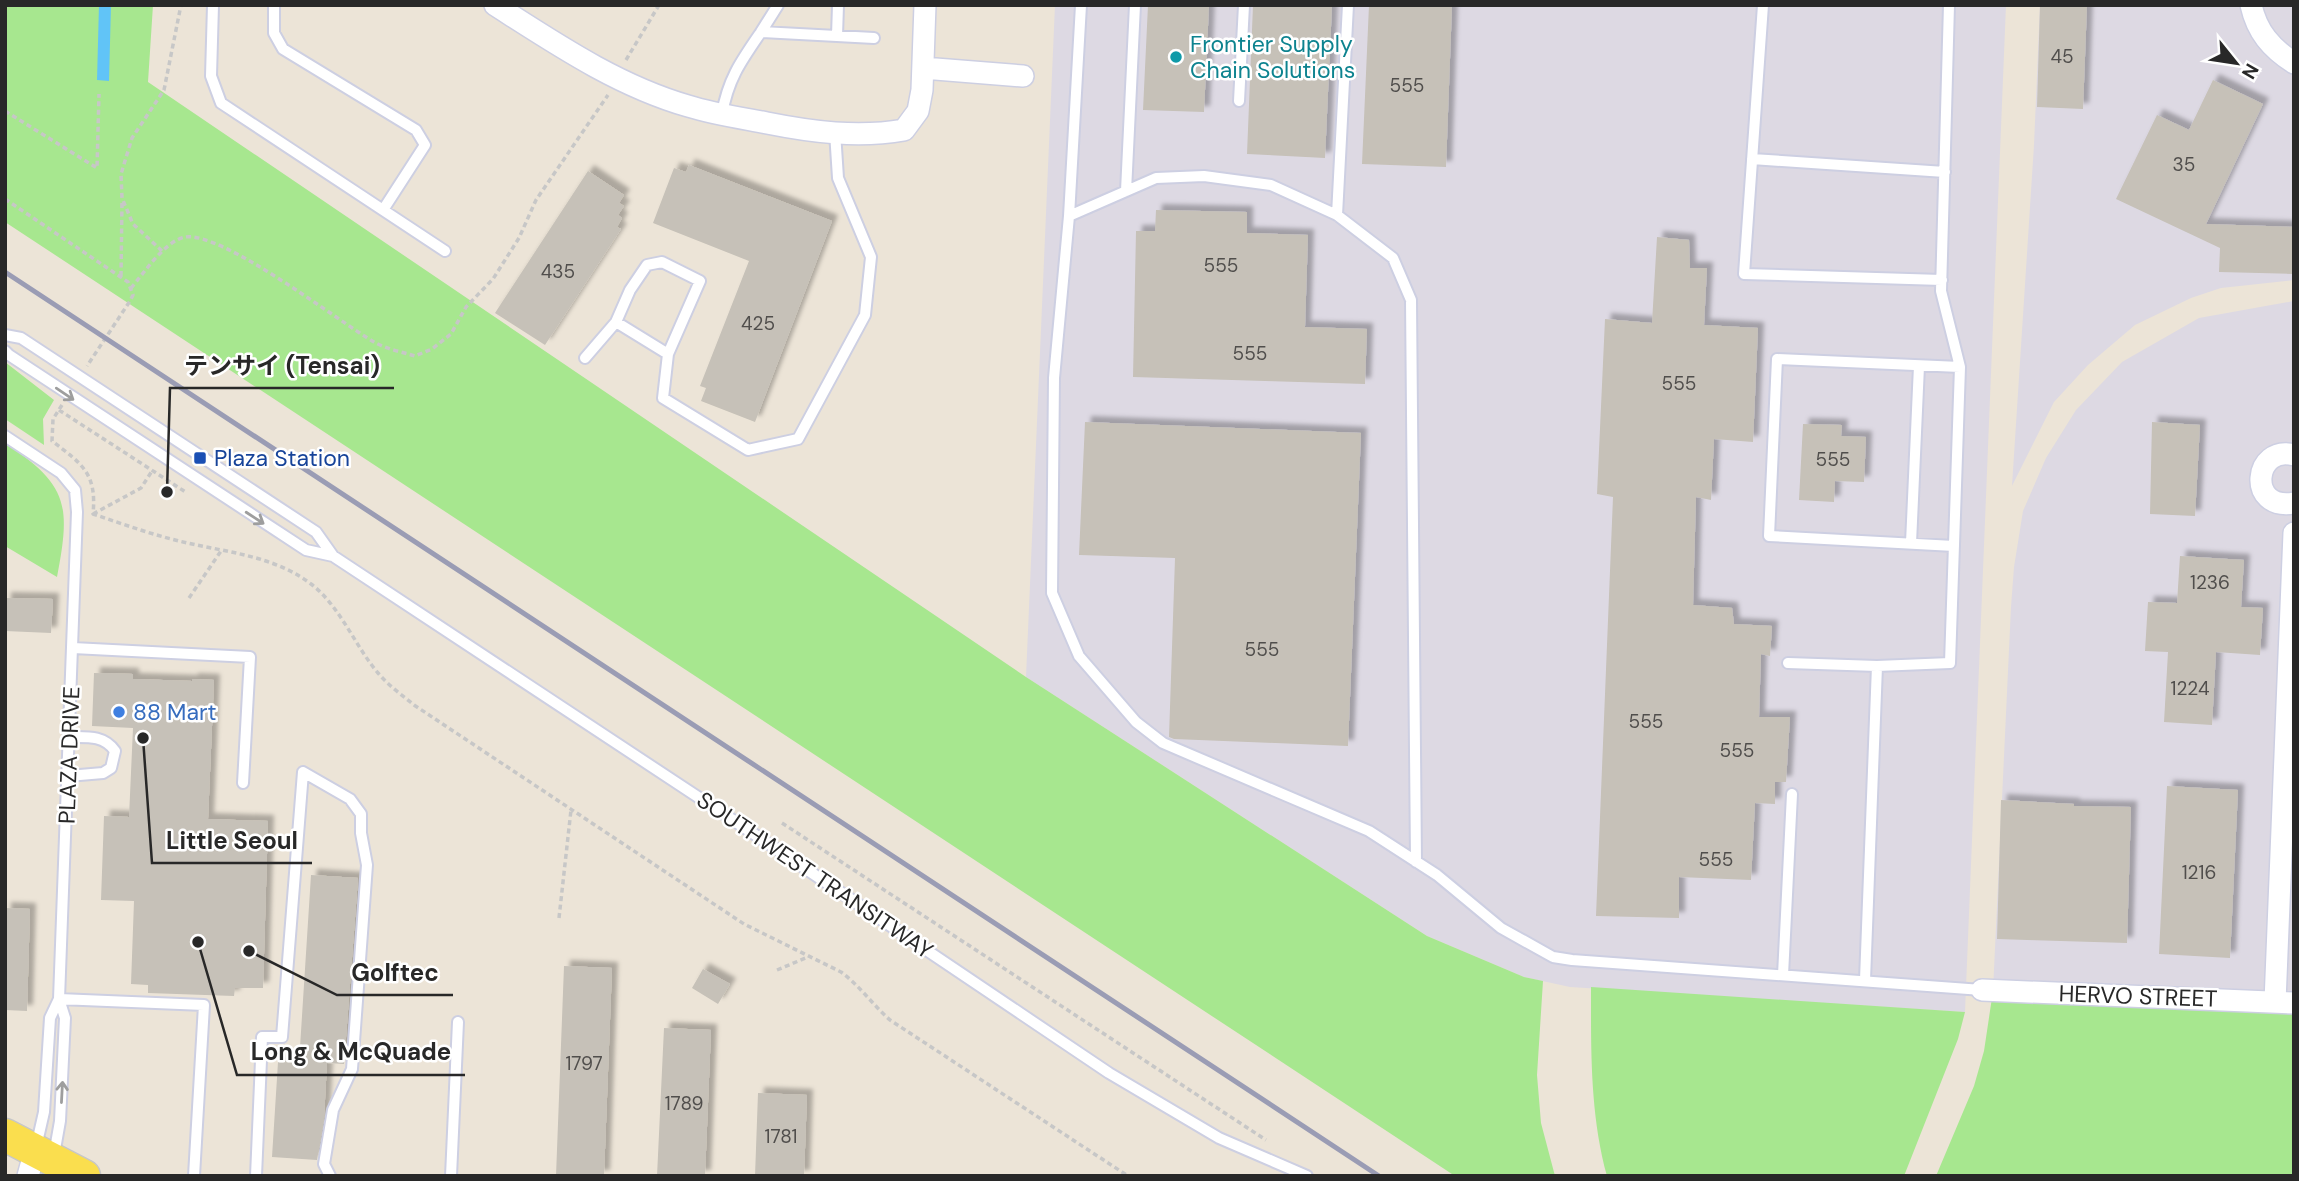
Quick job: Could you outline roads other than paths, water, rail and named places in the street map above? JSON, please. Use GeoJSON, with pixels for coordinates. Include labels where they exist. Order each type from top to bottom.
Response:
{"type":"FeatureCollection","features":[{"type":"Feature","properties":{"kind":"main road"},"geometry":{"type":"LineString","coordinates":[[5,1135],[41,1165],[84,1176]]}},
{"type":"Feature","properties":{"kind":"street"},"geometry":{"type":"LineString","coordinates":[[495,5],[573,56],[687,106],[799,130],[874,135],[904,130],[918,111],[923,68],[925,5]]}},
{"type":"Feature","properties":{"kind":"street"},"geometry":{"type":"LineString","coordinates":[[2250,5],[2254,20],[2267,44],[2294,63]]}},
{"type":"Feature","properties":{"kind":"street"},"geometry":{"type":"LineString","coordinates":[[923,68],[1023,76]]}},
{"type":"Feature","properties":{"kind":"street"},"geometry":{"type":"LineString","coordinates":[[2294,455],[2278,455],[2270,459],[2260,477],[2262,490],[2268,498],[2284,505],[2294,503]]}},
{"type":"Feature","properties":{"kind":"street"},"geometry":{"type":"LineString","coordinates":[[2284,1002],[2294,533]]}},
{"type":"Feature","properties":{"kind":"street","name":"HERVO STREET"},"geometry":{"type":"LineString","coordinates":[[1982,990],[2284,1002]]}},
{"type":"Feature","properties":{"kind":"lane"},"geometry":{"type":"LineString","coordinates":[[213,5],[211,76],[221,103],[445,251]]}},
{"type":"Feature","properties":{"kind":"lane"},"geometry":{"type":"LineString","coordinates":[[274,5],[274,33],[283,49],[416,130],[425,145],[383,210]]}},
{"type":"Feature","properties":{"kind":"lane"},"geometry":{"type":"LineString","coordinates":[[722,114],[726,90],[740,61],[778,5]]}},
{"type":"Feature","properties":{"kind":"lane"},"geometry":{"type":"LineString","coordinates":[[836,36],[838,5]]}},
{"type":"Feature","properties":{"kind":"lane"},"geometry":{"type":"LineString","coordinates":[[1081,5],[1069,216],[1054,378],[1052,593],[1079,656],[1136,722],[1163,743],[1369,831],[1437,875],[1501,928],[1553,957],[1982,990]]}},
{"type":"Feature","properties":{"kind":"lane"},"geometry":{"type":"LineString","coordinates":[[1126,191],[1135,5]]}},
{"type":"Feature","properties":{"kind":"lane"},"geometry":{"type":"LineString","coordinates":[[1239,101],[1244,5]]}},
{"type":"Feature","properties":{"kind":"lane"},"geometry":{"type":"LineString","coordinates":[[1337,215],[1348,5]]}},
{"type":"Feature","properties":{"kind":"lane"},"geometry":{"type":"LineString","coordinates":[[1763,5],[1744,274],[1942,281]]}},
{"type":"Feature","properties":{"kind":"lane"},"geometry":{"type":"LineString","coordinates":[[1788,663],[1877,666],[1950,663],[1960,368],[1941,291],[1949,5]]}},
{"type":"Feature","properties":{"kind":"lane"},"geometry":{"type":"LineString","coordinates":[[761,32],[874,37]]}},
{"type":"Feature","properties":{"kind":"lane"},"geometry":{"type":"LineString","coordinates":[[585,358],[616,322],[630,290],[647,265],[662,262],[701,281],[668,354],[663,398],[748,450],[798,439],[865,315],[871,257],[838,178],[835,132]]}},
{"type":"Feature","properties":{"kind":"lane"},"geometry":{"type":"LineString","coordinates":[[1752,159],[1945,172]]}},
{"type":"Feature","properties":{"kind":"lane"},"geometry":{"type":"LineString","coordinates":[[1069,216],[1156,178],[1204,176],[1271,185],[1337,215],[1392,258],[1411,300],[1416,862]]}},
{"type":"Feature","properties":{"kind":"lane"},"geometry":{"type":"LineString","coordinates":[[616,322],[668,354]]}},
{"type":"Feature","properties":{"kind":"lane","name":"SOUTHWEST TRANSITWAY"},"geometry":{"type":"LineString","coordinates":[[5,335],[20,338],[316,532],[333,556]]}},
{"type":"Feature","properties":{"kind":"lane","name":"SOUTHWEST TRANSITWAY"},"geometry":{"type":"LineString","coordinates":[[5,351],[68,396],[306,550],[333,556],[1109,1073],[1219,1138],[1307,1176]]}},
{"type":"Feature","properties":{"kind":"lane"},"geometry":{"type":"LineString","coordinates":[[1954,546],[1769,536],[1777,359],[1960,368]]}},
{"type":"Feature","properties":{"kind":"lane"},"geometry":{"type":"LineString","coordinates":[[1911,543],[1919,366]]}},
{"type":"Feature","properties":{"kind":"lane","name":"PLAZA DRIVE"},"geometry":{"type":"LineString","coordinates":[[5,436],[61,472],[75,490],[77,512],[59,999],[65,1018],[60,1121],[41,1165]]}},
{"type":"Feature","properties":{"kind":"lane"},"geometry":{"type":"LineString","coordinates":[[73,648],[250,657],[243,783]]}},
{"type":"Feature","properties":{"kind":"lane"},"geometry":{"type":"LineString","coordinates":[[1865,980],[1877,666]]}},
{"type":"Feature","properties":{"kind":"lane"},"geometry":{"type":"LineString","coordinates":[[68,776],[103,773],[111,768],[116,751],[110,743],[97,738],[69,737]]}},
{"type":"Feature","properties":{"kind":"lane"},"geometry":{"type":"LineString","coordinates":[[256,1176],[262,1037],[282,1037],[303,772],[350,799],[361,814],[361,833],[367,865],[352,1069],[333,1110],[324,1164],[330,1176]]}},
{"type":"Feature","properties":{"kind":"lane"},"geometry":{"type":"LineString","coordinates":[[1783,975],[1792,794]]}},
{"type":"Feature","properties":{"kind":"lane"},"geometry":{"type":"LineString","coordinates":[[59,999],[204,1005],[194,1176]]}},
{"type":"Feature","properties":{"kind":"lane","name":"PLAZA DRIVE"},"geometry":{"type":"LineString","coordinates":[[41,1165],[50,1018],[59,999]]}},
{"type":"Feature","properties":{"kind":"lane"},"geometry":{"type":"LineString","coordinates":[[451,1176],[458,1022]]}},
{"type":"Feature","properties":{"kind":"water"},"geometry":{"type":"Polygon","coordinates":[[[99,5],[111,5],[109,81],[97,80],[99,5]]]}},
{"type":"Feature","properties":{"kind":"railway"},"geometry":{"type":"LineString","coordinates":[[5,272],[1379,1176]]}},
{"type":"Feature","properties":{"kind":"place","name":"Frontier Supply Chain Solutions"},"geometry":{"type":"Point","coordinates":[1176,57]}},
{"type":"Feature","properties":{"kind":"place","name":"Plaza Station"},"geometry":{"type":"Point","coordinates":[200,458]}},
{"type":"Feature","properties":{"kind":"place","name":"テンサイ (Tensai)"},"geometry":{"type":"Point","coordinates":[167,492]}},
{"type":"Feature","properties":{"kind":"place","name":"88 Mart"},"geometry":{"type":"Point","coordinates":[119,712]}},
{"type":"Feature","properties":{"kind":"place","name":"Little Seoul"},"geometry":{"type":"Point","coordinates":[143,738]}},
{"type":"Feature","properties":{"kind":"place","name":"Long & McQuade"},"geometry":{"type":"Point","coordinates":[198,942]}},
{"type":"Feature","properties":{"kind":"place","name":"Golftec"},"geometry":{"type":"Point","coordinates":[249,951]}}]}
